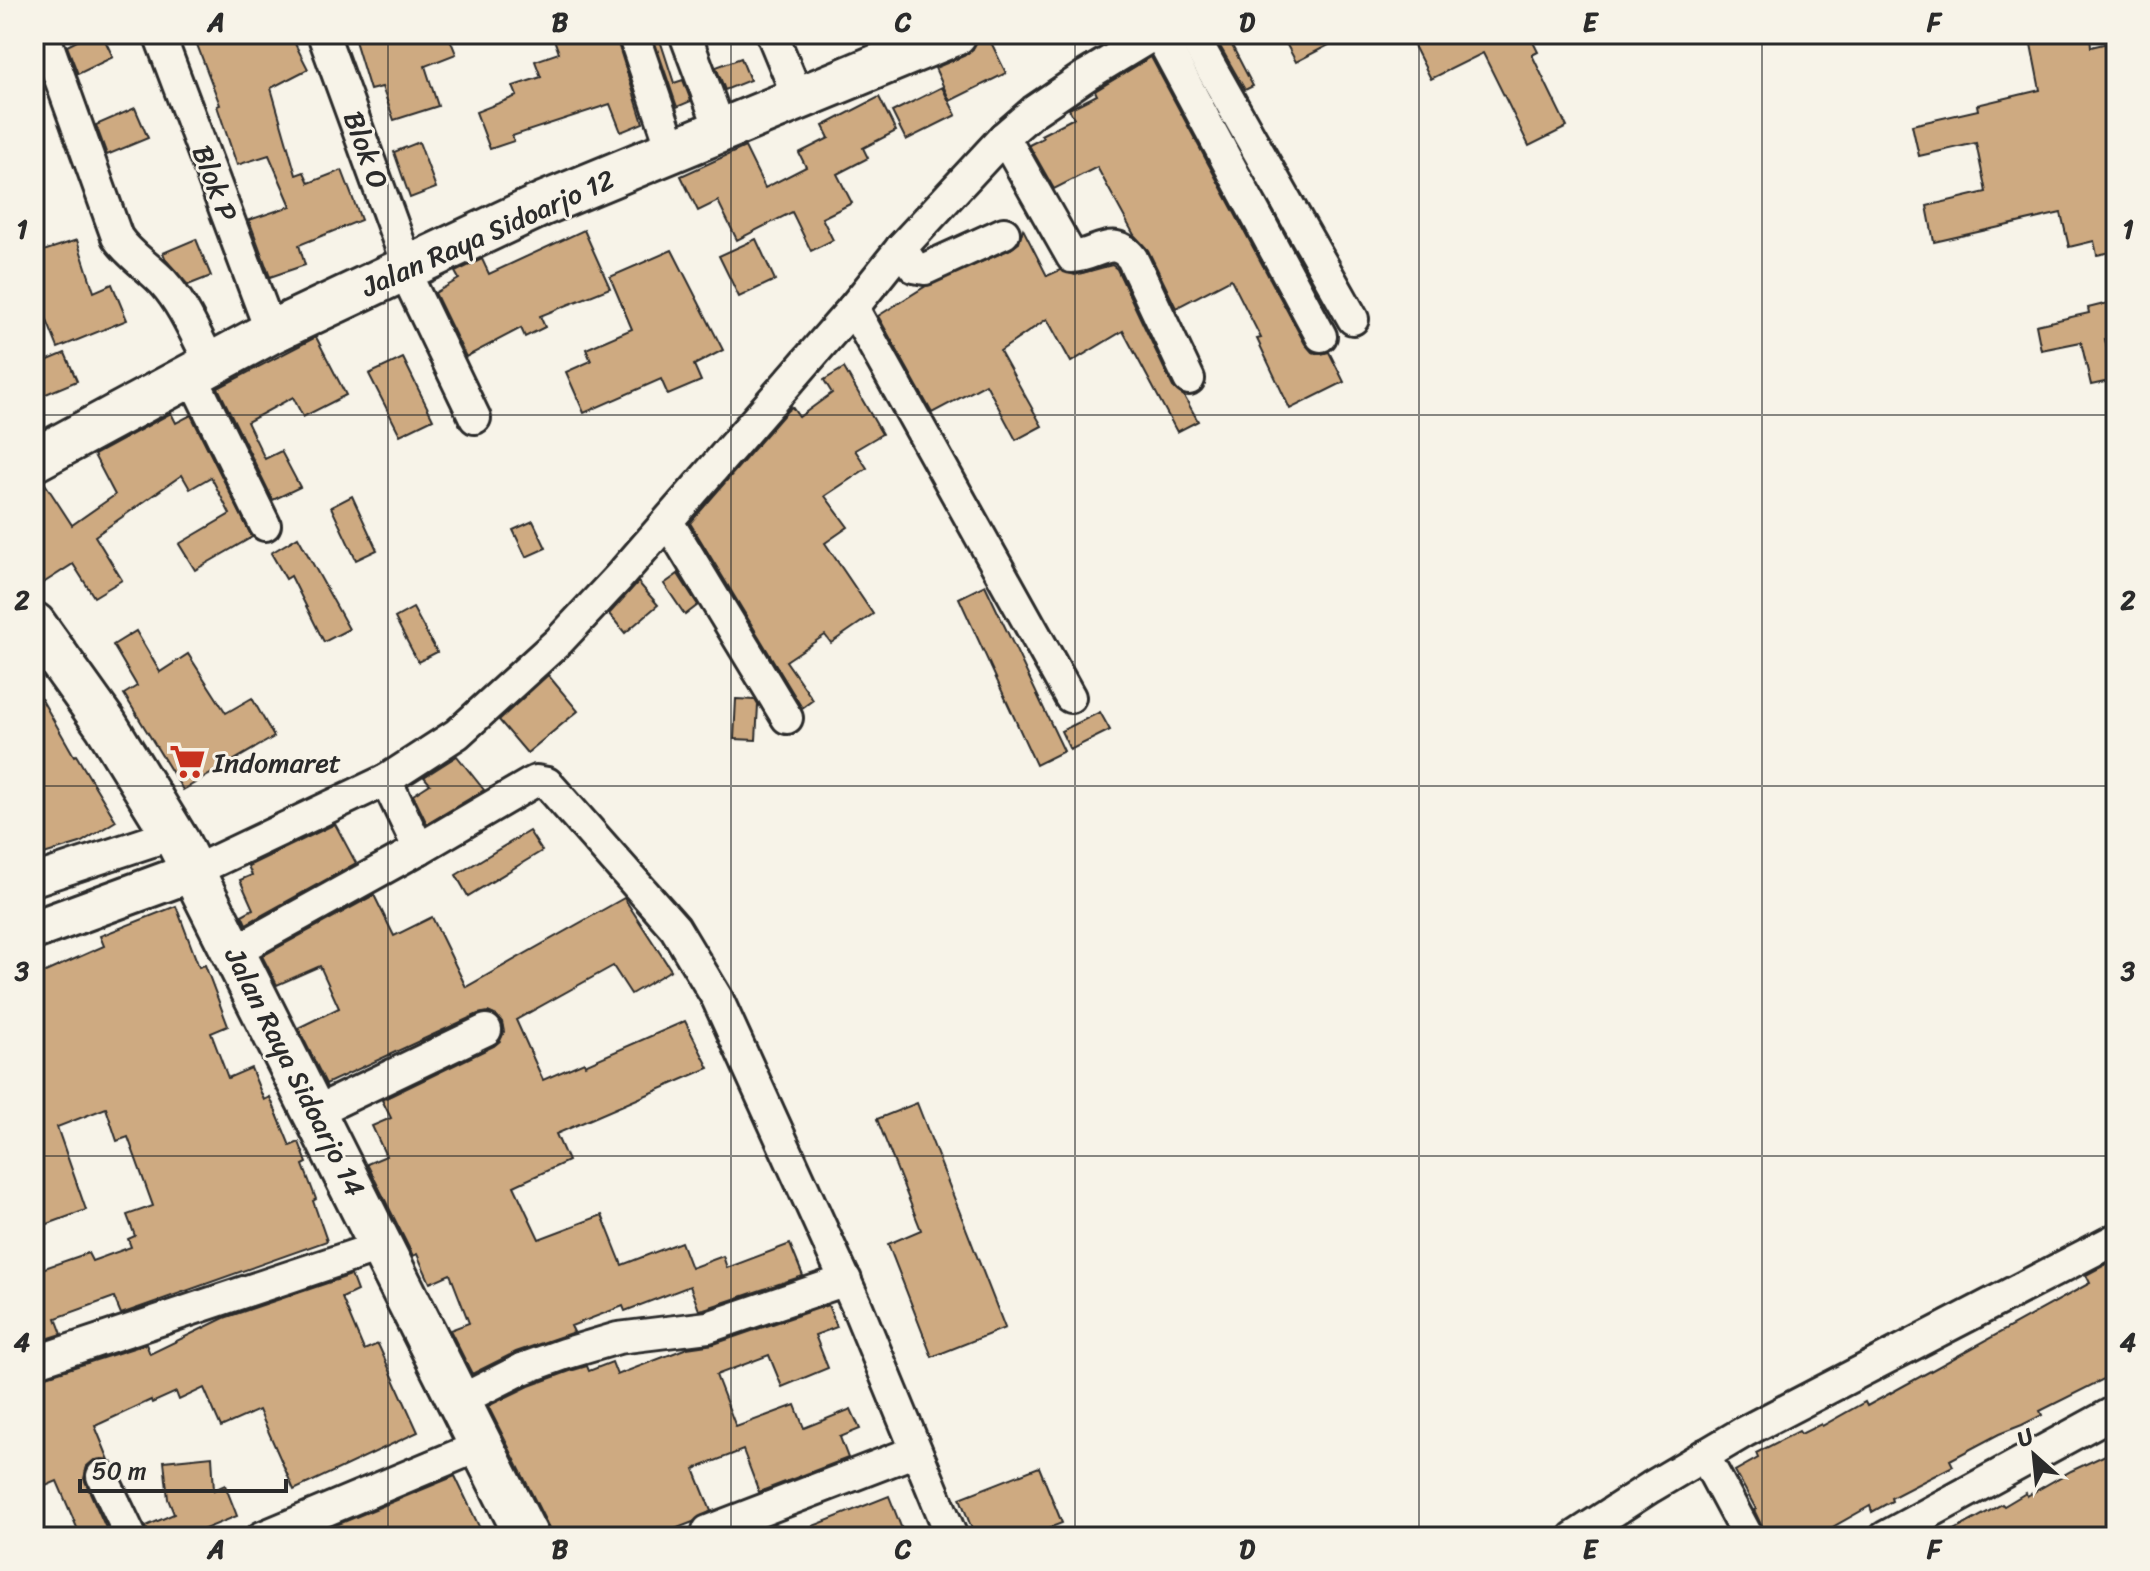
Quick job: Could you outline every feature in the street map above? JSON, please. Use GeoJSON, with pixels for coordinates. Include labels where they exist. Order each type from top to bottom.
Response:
{"type":"FeatureCollection","features":[{"type":"Feature","properties":{"kind":"main road","name":"Jalan Raya Sidoarjo 12"},"geometry":{"type":"LineString","coordinates":[[34,460],[271,332],[543,204],[955,34]]}},
{"type":"Feature","properties":{"kind":"main road","name":"Jalan Raya Sidoarjo 14"},"geometry":{"type":"LineString","coordinates":[[34,624],[106,725],[183,853],[235,951],[527,1537]]}},
{"type":"Feature","properties":{"kind":"street"},"geometry":{"type":"LineString","coordinates":[[44,34],[117,237],[125,249],[164,283],[265,525]]}},
{"type":"Feature","properties":{"kind":"street","name":"Blok P"},"geometry":{"type":"LineString","coordinates":[[159,34],[271,332]]}},
{"type":"Feature","properties":{"kind":"street","name":"Blok O"},"geometry":{"type":"LineString","coordinates":[[323,34],[406,268],[475,418]]}},
{"type":"Feature","properties":{"kind":"street"},"geometry":{"type":"LineString","coordinates":[[633,34],[673,151]]}},
{"type":"Feature","properties":{"kind":"street"},"geometry":{"type":"LineString","coordinates":[[772,34],[798,97]]}},
{"type":"Feature","properties":{"kind":"street"},"geometry":{"type":"LineString","coordinates":[[34,930],[183,853],[386,780],[457,734],[559,641],[668,522],[901,248],[1004,137],[1034,111],[1087,75],[1157,34],[1321,336]]}},
{"type":"Feature","properties":{"kind":"street"},"geometry":{"type":"LineString","coordinates":[[1192,34],[1353,319]]}},
{"type":"Feature","properties":{"kind":"street"},"geometry":{"type":"LineString","coordinates":[[688,35],[721,131]]}},
{"type":"Feature","properties":{"kind":"street"},"geometry":{"type":"LineString","coordinates":[[1004,137],[1069,254],[1077,257],[1114,245],[1122,247],[1132,258],[1189,379]]}},
{"type":"Feature","properties":{"kind":"street"},"geometry":{"type":"LineString","coordinates":[[901,248],[914,267],[925,269],[1004,233]]}},
{"type":"Feature","properties":{"kind":"street"},"geometry":{"type":"LineString","coordinates":[[853,308],[1070,697]]}},
{"type":"Feature","properties":{"kind":"street"},"geometry":{"type":"LineString","coordinates":[[668,522],[787,718]]}},
{"type":"Feature","properties":{"kind":"street"},"geometry":{"type":"LineString","coordinates":[[386,780],[419,849]]}},
{"type":"Feature","properties":{"kind":"street"},"geometry":{"type":"LineString","coordinates":[[235,951],[530,784],[542,781],[554,787],[613,860],[675,928],[717,998],[846,1280],[952,1537]]}},
{"type":"Feature","properties":{"kind":"street"},"geometry":{"type":"LineString","coordinates":[[34,880],[183,853]]}},
{"type":"Feature","properties":{"kind":"street"},"geometry":{"type":"LineString","coordinates":[[315,1112],[486,1030]]}},
{"type":"Feature","properties":{"kind":"street"},"geometry":{"type":"LineString","coordinates":[[1574,1537],[1704,1455],[2116,1239]]}},
{"type":"Feature","properties":{"kind":"street"},"geometry":{"type":"LineString","coordinates":[[34,1362],[382,1246]]}},
{"type":"Feature","properties":{"kind":"street"},"geometry":{"type":"LineString","coordinates":[[459,1401],[512,1374],[564,1354],[618,1338],[708,1327],[846,1280]]}},
{"type":"Feature","properties":{"kind":"street"},"geometry":{"type":"LineString","coordinates":[[1885,1537],[2116,1411]]}},
{"type":"Feature","properties":{"kind":"street"},"geometry":{"type":"LineString","coordinates":[[262,1537],[482,1445]]}},
{"type":"Feature","properties":{"kind":"street"},"geometry":{"type":"LineString","coordinates":[[708,1531],[916,1451]]}},
{"type":"Feature","properties":{"kind":"street"},"geometry":{"type":"LineString","coordinates":[[1704,1455],[1748,1537]]}},
{"type":"Feature","properties":{"kind":"street"},"geometry":{"type":"LineString","coordinates":[[102,1476],[131,1537]]}},
{"type":"Feature","properties":{"kind":"building"},"geometry":{"type":"Polygon","coordinates":[[[91,34],[102,34],[113,57],[78,74],[67,46],[91,34]]]}},
{"type":"Feature","properties":{"kind":"building"},"geometry":{"type":"Polygon","coordinates":[[[193,34],[290,34],[308,69],[271,88],[296,175],[304,172],[309,183],[342,170],[361,220],[299,245],[305,265],[270,277],[249,220],[291,206],[269,155],[237,165],[217,106],[220,105],[193,34]]]}},
{"type":"Feature","properties":{"kind":"building"},"geometry":{"type":"Polygon","coordinates":[[[353,34],[448,34],[456,54],[425,66],[438,106],[394,120],[382,87],[370,90],[353,34]]]}},
{"type":"Feature","properties":{"kind":"building"},"geometry":{"type":"Polygon","coordinates":[[[552,34],[615,34],[643,123],[621,132],[610,104],[512,136],[514,141],[490,149],[476,112],[517,96],[513,86],[541,77],[535,61],[559,53],[552,34]]]}},
{"type":"Feature","properties":{"kind":"building"},"geometry":{"type":"Polygon","coordinates":[[[652,34],[658,34],[674,83],[683,80],[691,101],[677,107],[652,34]]]}},
{"type":"Feature","properties":{"kind":"building"},"geometry":{"type":"Polygon","coordinates":[[[978,34],[987,34],[1006,73],[950,101],[935,68],[973,49],[978,34]]]}},
{"type":"Feature","properties":{"kind":"building"},"geometry":{"type":"Polygon","coordinates":[[[1213,34],[1226,34],[1253,86],[1245,90],[1213,34]]]}},
{"type":"Feature","properties":{"kind":"building"},"geometry":{"type":"Polygon","coordinates":[[[1281,34],[1350,34],[1296,62],[1281,34]]]}},
{"type":"Feature","properties":{"kind":"building"},"geometry":{"type":"Polygon","coordinates":[[[1408,34],[1529,34],[1538,52],[1532,55],[1567,127],[1529,146],[1483,53],[1431,79],[1408,34]]]}},
{"type":"Feature","properties":{"kind":"building"},"geometry":{"type":"Polygon","coordinates":[[[2029,34],[2090,34],[2091,47],[2116,41],[2116,251],[2097,255],[2094,241],[2069,247],[2061,213],[1934,242],[1927,206],[1986,192],[1976,143],[1919,156],[1912,125],[1978,110],[1977,105],[2040,90],[2029,34]]]}},
{"type":"Feature","properties":{"kind":"building"},"geometry":{"type":"Polygon","coordinates":[[[1151,57],[1305,344],[1312,352],[1329,352],[1344,382],[1290,409],[1257,339],[1261,338],[1231,279],[1176,308],[1148,250],[1134,235],[1097,167],[1054,189],[1029,145],[1043,138],[1041,135],[1074,118],[1069,109],[1097,95],[1095,91],[1151,57]]]}},
{"type":"Feature","properties":{"kind":"building"},"geometry":{"type":"Polygon","coordinates":[[[741,58],[750,80],[725,90],[716,67],[741,58]]]}},
{"type":"Feature","properties":{"kind":"building"},"geometry":{"type":"Polygon","coordinates":[[[942,87],[956,115],[906,140],[892,112],[942,87]]]}},
{"type":"Feature","properties":{"kind":"building"},"geometry":{"type":"Polygon","coordinates":[[[879,97],[896,131],[863,148],[868,158],[837,174],[852,203],[822,218],[833,240],[811,251],[792,212],[737,240],[718,201],[698,211],[681,176],[745,147],[765,188],[806,167],[799,153],[829,138],[823,126],[879,97]]]}},
{"type":"Feature","properties":{"kind":"building"},"geometry":{"type":"Polygon","coordinates":[[[135,108],[148,138],[107,155],[96,125],[135,108]]]}},
{"type":"Feature","properties":{"kind":"building"},"geometry":{"type":"Polygon","coordinates":[[[419,142],[436,188],[410,198],[394,152],[419,142]]]}},
{"type":"Feature","properties":{"kind":"building"},"geometry":{"type":"Polygon","coordinates":[[[1023,229],[1047,276],[1060,270],[1075,275],[1112,265],[1117,269],[1173,387],[1184,396],[1198,421],[1177,432],[1123,331],[1071,362],[1047,319],[1000,351],[1042,426],[1016,440],[986,384],[932,413],[878,316],[926,286],[1011,249],[1019,243],[1023,229]]]}},
{"type":"Feature","properties":{"kind":"building"},"geometry":{"type":"Polygon","coordinates":[[[584,230],[610,288],[540,316],[545,327],[525,337],[521,328],[466,357],[435,293],[459,279],[455,272],[482,259],[489,274],[584,230]]]}},
{"type":"Feature","properties":{"kind":"building"},"geometry":{"type":"Polygon","coordinates":[[[196,239],[211,276],[188,285],[163,253],[196,239]]]}},
{"type":"Feature","properties":{"kind":"building"},"geometry":{"type":"Polygon","coordinates":[[[756,239],[775,280],[739,297],[719,256],[756,239]]]}},
{"type":"Feature","properties":{"kind":"building"},"geometry":{"type":"Polygon","coordinates":[[[77,240],[94,292],[112,284],[127,320],[58,348],[34,288],[34,254],[77,240]]]}},
{"type":"Feature","properties":{"kind":"building"},"geometry":{"type":"Polygon","coordinates":[[[672,250],[723,350],[694,365],[701,381],[668,395],[661,379],[584,413],[566,372],[591,361],[586,349],[632,329],[610,277],[672,250]]]}},
{"type":"Feature","properties":{"kind":"building"},"geometry":{"type":"Polygon","coordinates":[[[2116,301],[2116,337],[2105,339],[2114,380],[2091,385],[2081,342],[2041,350],[2036,325],[2089,313],[2088,308],[2116,301]]]}},
{"type":"Feature","properties":{"kind":"building"},"geometry":{"type":"Polygon","coordinates":[[[316,337],[346,395],[303,417],[293,397],[247,422],[265,459],[281,451],[300,487],[273,500],[218,388],[316,337]]]}},
{"type":"Feature","properties":{"kind":"building"},"geometry":{"type":"Polygon","coordinates":[[[65,353],[77,381],[34,399],[34,366],[65,353]]]}},
{"type":"Feature","properties":{"kind":"building"},"geometry":{"type":"Polygon","coordinates":[[[403,358],[433,419],[400,435],[369,374],[403,358]]]}},
{"type":"Feature","properties":{"kind":"building"},"geometry":{"type":"Polygon","coordinates":[[[844,368],[882,434],[855,450],[867,468],[825,496],[848,527],[825,543],[873,614],[831,643],[825,635],[786,661],[813,700],[802,708],[690,523],[787,411],[792,407],[799,417],[832,393],[824,380],[844,368]]]}},
{"type":"Feature","properties":{"kind":"building"},"geometry":{"type":"Polygon","coordinates":[[[171,413],[176,423],[191,415],[252,537],[195,570],[179,544],[230,514],[211,477],[190,489],[182,475],[95,536],[122,580],[94,597],[73,564],[34,589],[34,484],[44,482],[72,525],[115,495],[94,455],[171,413]]]}},
{"type":"Feature","properties":{"kind":"building"},"geometry":{"type":"Polygon","coordinates":[[[352,496],[377,550],[356,560],[331,507],[352,496]]]}},
{"type":"Feature","properties":{"kind":"building"},"geometry":{"type":"Polygon","coordinates":[[[533,521],[546,548],[526,557],[513,530],[533,521]]]}},
{"type":"Feature","properties":{"kind":"building"},"geometry":{"type":"Polygon","coordinates":[[[298,537],[349,629],[324,642],[291,576],[286,579],[271,553],[298,537]]]}},
{"type":"Feature","properties":{"kind":"building"},"geometry":{"type":"Polygon","coordinates":[[[678,574],[698,605],[685,615],[664,584],[678,574]]]}},
{"type":"Feature","properties":{"kind":"building"},"geometry":{"type":"Polygon","coordinates":[[[638,582],[658,605],[625,633],[609,614],[638,582]]]}},
{"type":"Feature","properties":{"kind":"building"},"geometry":{"type":"Polygon","coordinates":[[[985,585],[1064,751],[1036,765],[959,598],[985,585]]]}},
{"type":"Feature","properties":{"kind":"building"},"geometry":{"type":"Polygon","coordinates":[[[413,608],[437,652],[418,662],[395,618],[413,608]]]}},
{"type":"Feature","properties":{"kind":"building"},"geometry":{"type":"Polygon","coordinates":[[[136,631],[160,672],[188,654],[226,713],[252,698],[274,737],[183,790],[124,694],[137,686],[113,645],[136,631]]]}},
{"type":"Feature","properties":{"kind":"building"},"geometry":{"type":"Polygon","coordinates":[[[548,675],[578,711],[527,753],[499,720],[548,675]]]}},
{"type":"Feature","properties":{"kind":"building"},"geometry":{"type":"Polygon","coordinates":[[[34,686],[116,821],[80,843],[34,857],[34,686]]]}},
{"type":"Feature","properties":{"kind":"building"},"geometry":{"type":"Polygon","coordinates":[[[736,699],[755,700],[758,705],[756,740],[734,739],[736,699]]]}},
{"type":"Feature","properties":{"kind":"building"},"geometry":{"type":"Polygon","coordinates":[[[1100,712],[1110,730],[1070,750],[1061,731],[1100,712]]]}},
{"type":"Feature","properties":{"kind":"building"},"geometry":{"type":"Polygon","coordinates":[[[457,756],[484,790],[427,824],[413,795],[430,784],[424,777],[457,756]]]}},
{"type":"Feature","properties":{"kind":"building"},"geometry":{"type":"Polygon","coordinates":[[[335,824],[356,863],[246,924],[242,915],[253,909],[240,880],[252,875],[248,866],[335,824]]]}},
{"type":"Feature","properties":{"kind":"building"},"geometry":{"type":"Polygon","coordinates":[[[529,831],[542,851],[468,896],[456,875],[529,831]]]}},
{"type":"Feature","properties":{"kind":"building"},"geometry":{"type":"Polygon","coordinates":[[[374,895],[394,936],[432,917],[466,987],[624,898],[671,970],[631,994],[613,966],[516,1020],[543,1080],[685,1021],[709,1068],[556,1134],[568,1161],[514,1186],[539,1239],[602,1215],[622,1265],[681,1242],[691,1268],[723,1256],[727,1268],[790,1244],[803,1276],[699,1310],[690,1286],[625,1311],[623,1306],[571,1326],[574,1332],[516,1352],[472,1374],[450,1330],[469,1323],[450,1274],[430,1283],[367,1164],[386,1156],[372,1126],[391,1118],[382,1100],[494,1046],[504,1032],[502,1022],[488,1012],[478,1014],[326,1084],[298,1028],[339,1008],[320,966],[277,985],[262,956],[374,895]]]}},
{"type":"Feature","properties":{"kind":"building"},"geometry":{"type":"Polygon","coordinates":[[[176,906],[199,967],[205,965],[228,1026],[211,1033],[228,1078],[251,1068],[264,1100],[270,1097],[290,1146],[299,1142],[307,1163],[303,1165],[316,1199],[313,1201],[327,1241],[121,1314],[114,1297],[56,1318],[62,1334],[34,1343],[34,1264],[39,1270],[88,1253],[92,1261],[131,1247],[128,1239],[135,1236],[127,1215],[153,1206],[128,1137],[117,1141],[106,1108],[57,1127],[86,1210],[34,1229],[34,977],[104,946],[100,936],[176,906]]]}},
{"type":"Feature","properties":{"kind":"building"},"geometry":{"type":"Polygon","coordinates":[[[917,1103],[1005,1328],[932,1357],[888,1244],[921,1230],[877,1119],[917,1103]]]}},
{"type":"Feature","properties":{"kind":"building"},"geometry":{"type":"Polygon","coordinates":[[[2116,1259],[2116,1373],[2040,1411],[2042,1415],[1950,1460],[1953,1466],[1891,1498],[1892,1501],[1872,1512],[1870,1506],[1815,1537],[1767,1537],[1735,1471],[1758,1458],[1756,1453],[1799,1431],[1801,1434],[1822,1426],[1865,1402],[1867,1406],[2090,1283],[2086,1275],[2116,1259]]]}},
{"type":"Feature","properties":{"kind":"building"},"geometry":{"type":"Polygon","coordinates":[[[351,1275],[357,1291],[342,1298],[364,1350],[378,1344],[418,1432],[294,1490],[259,1410],[221,1427],[204,1388],[179,1400],[176,1392],[95,1426],[109,1460],[94,1460],[87,1466],[84,1479],[110,1537],[81,1537],[57,1481],[34,1491],[34,1380],[146,1344],[150,1354],[224,1318],[351,1275]]]}},
{"type":"Feature","properties":{"kind":"building"},"geometry":{"type":"Polygon","coordinates":[[[828,1305],[837,1327],[815,1335],[828,1368],[782,1387],[769,1355],[716,1375],[736,1427],[795,1405],[804,1428],[851,1409],[860,1429],[840,1437],[848,1458],[759,1492],[743,1450],[694,1469],[711,1511],[693,1522],[654,1537],[551,1537],[488,1406],[570,1371],[587,1366],[589,1371],[612,1362],[617,1375],[687,1348],[714,1344],[828,1305]]]}},
{"type":"Feature","properties":{"kind":"building"},"geometry":{"type":"Polygon","coordinates":[[[2116,1450],[2116,1537],[1942,1537],[2002,1504],[2004,1506],[2026,1493],[2027,1496],[2116,1450]]]}},
{"type":"Feature","properties":{"kind":"building"},"geometry":{"type":"Polygon","coordinates":[[[212,1456],[214,1490],[225,1485],[237,1516],[185,1537],[149,1537],[146,1526],[174,1514],[168,1499],[164,1461],[212,1456]]]}},
{"type":"Feature","properties":{"kind":"building"},"geometry":{"type":"Polygon","coordinates":[[[1039,1467],[1062,1523],[1041,1531],[1044,1537],[975,1537],[960,1498],[1039,1467]]]}},
{"type":"Feature","properties":{"kind":"building"},"geometry":{"type":"Polygon","coordinates":[[[455,1476],[484,1537],[312,1537],[329,1528],[455,1476]]]}},
{"type":"Feature","properties":{"kind":"building"},"geometry":{"type":"Polygon","coordinates":[[[889,1496],[905,1537],[788,1537],[788,1536],[889,1496]]]}},
{"type":"Feature","properties":{"kind":"place","name":"Indomaret"},"geometry":{"type":"Point","coordinates":[187,762]}}]}
